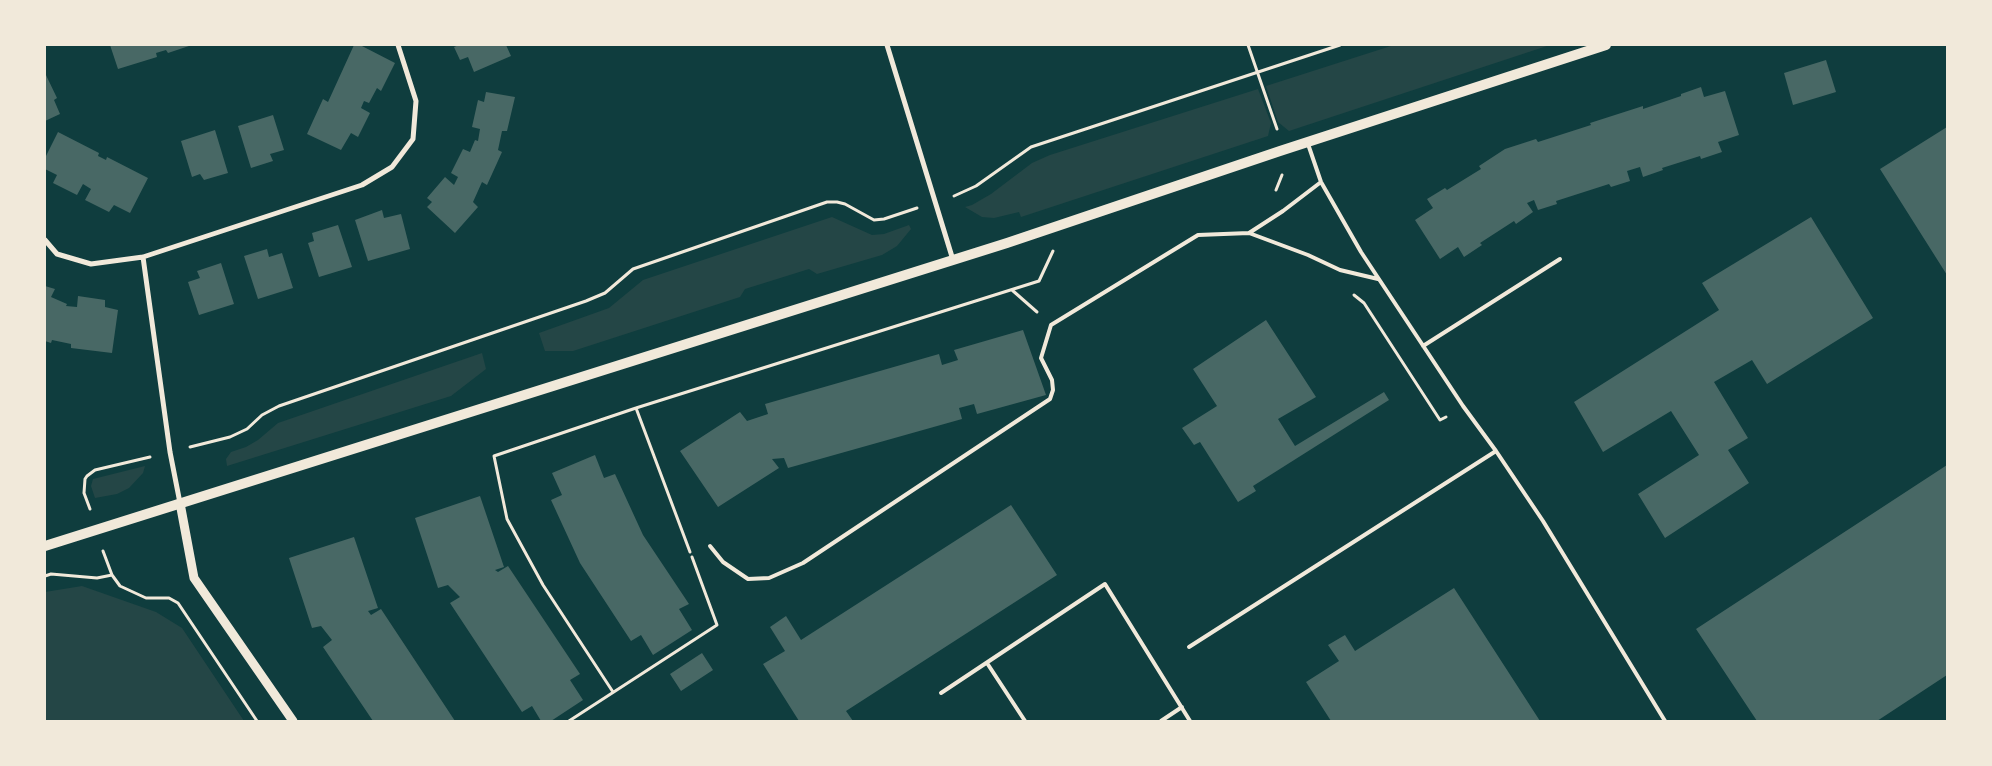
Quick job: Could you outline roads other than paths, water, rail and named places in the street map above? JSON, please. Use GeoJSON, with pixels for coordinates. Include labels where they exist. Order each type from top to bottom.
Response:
{"type":"FeatureCollection","features":[{"type":"Feature","properties":{"kind":"main road"},"geometry":{"type":"LineString","coordinates":[[45,546],[954,260],[1606,45]]}},
{"type":"Feature","properties":{"kind":"street"},"geometry":{"type":"LineString","coordinates":[[45,240],[57,254],[91,264],[143,257],[362,185],[392,167],[413,138],[416,102],[398,45]]}},
{"type":"Feature","properties":{"kind":"street"},"geometry":{"type":"LineString","coordinates":[[887,45],[954,260]]}},
{"type":"Feature","properties":{"kind":"street"},"geometry":{"type":"LineString","coordinates":[[143,257],[170,452],[194,578],[293,721]]}},
{"type":"Feature","properties":{"kind":"lane"},"geometry":{"type":"LineString","coordinates":[[1308,143],[1321,182],[1378,280],[1543,521],[1665,721]]}},
{"type":"Feature","properties":{"kind":"lane"},"geometry":{"type":"LineString","coordinates":[[1249,233],[1283,211],[1321,182]]}},
{"type":"Feature","properties":{"kind":"lane"},"geometry":{"type":"LineString","coordinates":[[710,546],[723,562],[748,579],[769,578],[803,563],[1050,399],[1053,390],[1052,380],[1041,358],[1051,325],[1198,236],[1249,233],[1308,255],[1340,270],[1378,280]]}},
{"type":"Feature","properties":{"kind":"lane"},"geometry":{"type":"LineString","coordinates":[[1423,346],[1560,259]]}},
{"type":"Feature","properties":{"kind":"lane"},"geometry":{"type":"LineString","coordinates":[[1189,648],[1496,451]]}},
{"type":"Feature","properties":{"kind":"lane"},"geometry":{"type":"LineString","coordinates":[[941,692],[1105,584],[1190,721]]}},
{"type":"Feature","properties":{"kind":"lane"},"geometry":{"type":"LineString","coordinates":[[987,663],[1025,721]]}},
{"type":"Feature","properties":{"kind":"lane"},"geometry":{"type":"LineString","coordinates":[[1161,721],[1182,707]]}}]}
